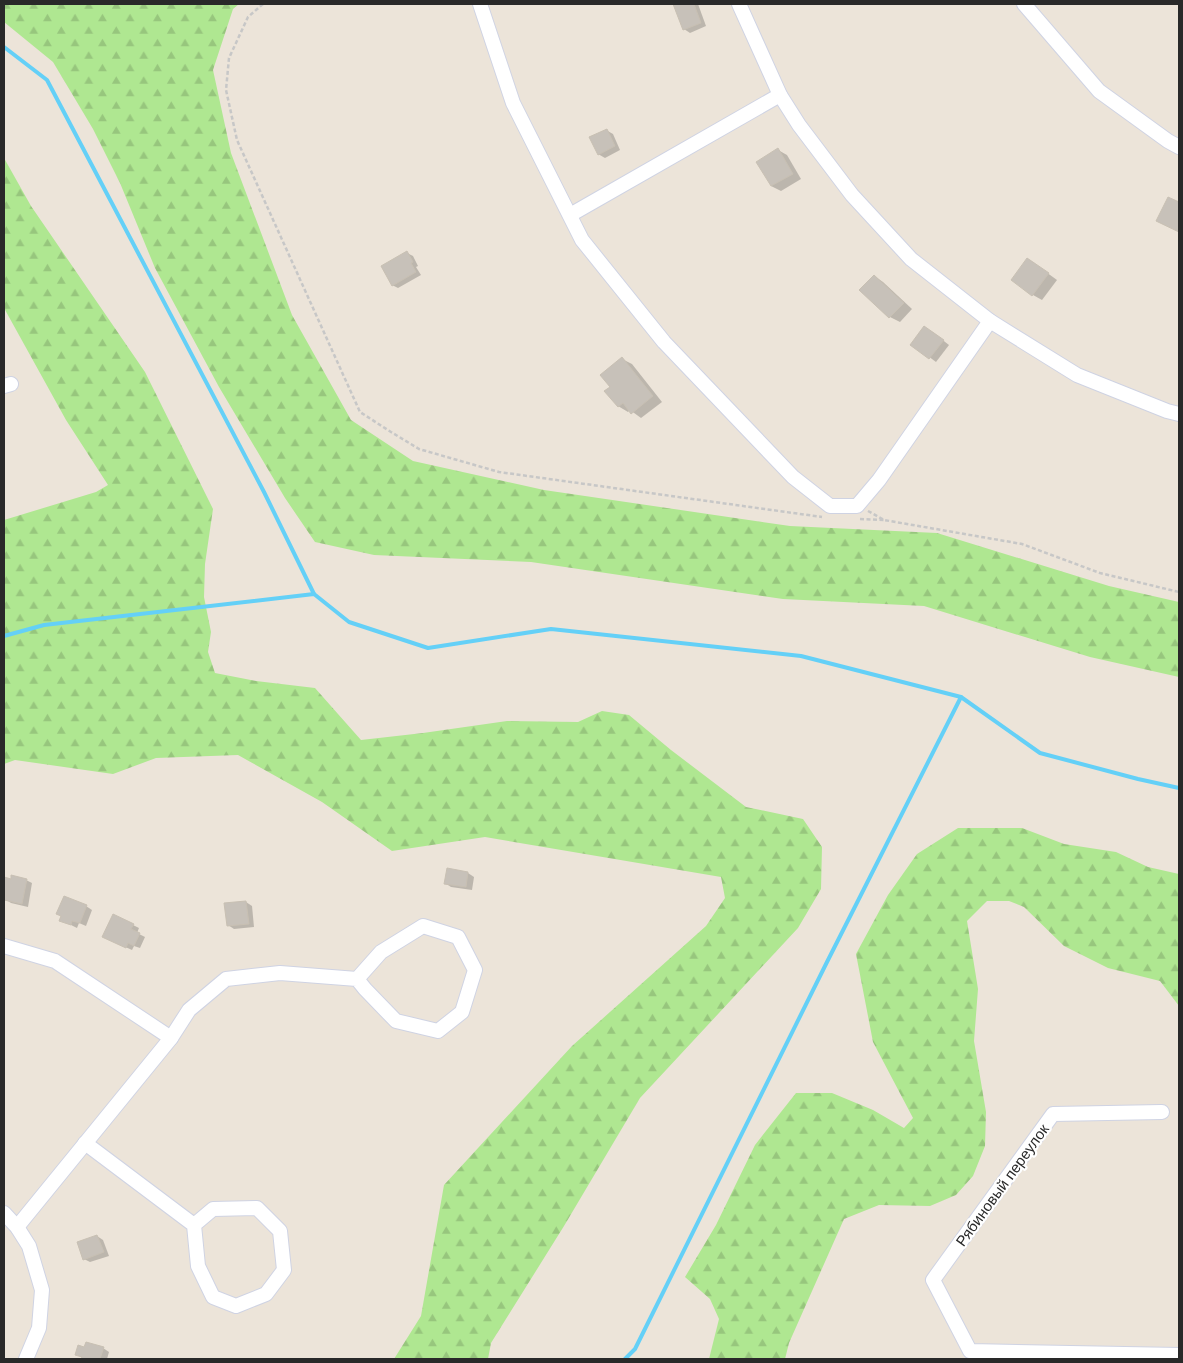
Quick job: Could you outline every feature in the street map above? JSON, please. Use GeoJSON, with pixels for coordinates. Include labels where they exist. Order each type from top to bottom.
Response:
{"type":"FeatureCollection","features":[{"type":"Feature","properties":{"kind":"street"},"geometry":{"type":"LineString","coordinates":[[480,4],[512,103],[582,240],[664,342],[793,478],[830,506],[856,512],[990,321]]}},
{"type":"Feature","properties":{"kind":"street"},"geometry":{"type":"LineString","coordinates":[[739,4],[780,95],[799,125],[852,195],[911,259],[990,321],[1077,375],[1179,414]]}},
{"type":"Feature","properties":{"kind":"street"},"geometry":{"type":"LineString","coordinates":[[1024,4],[1099,91],[1179,147]]}},
{"type":"Feature","properties":{"kind":"street"},"geometry":{"type":"LineString","coordinates":[[570,215],[780,95]]}},
{"type":"Feature","properties":{"kind":"street"},"geometry":{"type":"LineString","coordinates":[[423,926],[458,937],[475,970],[462,1012],[438,1031],[396,1021],[357,978],[381,952],[423,926]]}},
{"type":"Feature","properties":{"kind":"street"},"geometry":{"type":"LineString","coordinates":[[4,946],[55,961],[171,1038]]}},
{"type":"Feature","properties":{"kind":"street"},"geometry":{"type":"LineString","coordinates":[[17,1227],[171,1038],[189,1010],[226,979],[280,973],[357,978]]}},
{"type":"Feature","properties":{"kind":"street","name":"Рябиновый переулок"},"geometry":{"type":"LineString","coordinates":[[1162,1112],[1052,1114],[934,1280],[970,1351],[1179,1355]]}},
{"type":"Feature","properties":{"kind":"street"},"geometry":{"type":"LineString","coordinates":[[85,1143],[194,1225],[198,1266],[213,1297],[236,1306],[266,1294],[284,1270],[280,1231],[257,1208],[213,1209],[194,1225]]}},
{"type":"Feature","properties":{"kind":"street"},"geometry":{"type":"LineString","coordinates":[[4,1213],[17,1227],[30,1246],[42,1290],[39,1328],[26,1359]]}},
{"type":"Feature","properties":{"kind":"path"},"geometry":{"type":"LineString","coordinates":[[263,4],[248,17],[228,58],[226,90],[237,140],[360,412],[419,449],[499,472],[825,518]]}},
{"type":"Feature","properties":{"kind":"path"},"geometry":{"type":"LineString","coordinates":[[856,512],[884,520]]}},
{"type":"Feature","properties":{"kind":"path"},"geometry":{"type":"LineString","coordinates":[[856,512],[884,520],[1022,544],[1100,573],[1179,592]]}},
{"type":"Feature","properties":{"kind":"green space"},"geometry":{"type":"Polygon","coordinates":[[[4,4],[239,4],[233,9],[213,70],[231,153],[292,315],[351,420],[413,461],[544,490],[790,526],[937,533],[1109,586],[1179,602],[1179,677],[1090,657],[924,606],[783,599],[531,562],[374,555],[315,542],[285,498],[219,387],[155,268],[120,183],[93,129],[53,62],[4,22],[4,4]]]}},
{"type":"Feature","properties":{"kind":"green space"},"geometry":{"type":"Polygon","coordinates":[[[4,158],[31,206],[145,372],[213,509],[205,564],[204,597],[211,632],[208,652],[215,673],[256,681],[315,688],[361,740],[507,721],[578,722],[602,711],[629,715],[671,750],[746,807],[803,819],[822,847],[821,889],[798,928],[640,1098],[564,1226],[491,1343],[488,1359],[394,1359],[421,1316],[444,1185],[572,1046],[706,926],[725,898],[721,877],[485,837],[392,851],[322,802],[238,755],[156,758],[113,774],[15,760],[4,764],[4,520],[96,492],[108,485],[66,420],[4,308],[4,158]]]}},
{"type":"Feature","properties":{"kind":"green space"},"geometry":{"type":"Polygon","coordinates":[[[958,828],[1022,828],[1064,844],[1116,852],[1148,867],[1179,874],[1179,1006],[1160,981],[1108,968],[1064,946],[1024,907],[1009,901],[987,901],[967,921],[978,989],[974,1041],[986,1112],[985,1146],[973,1176],[956,1195],[930,1206],[879,1205],[844,1219],[789,1343],[785,1359],[709,1359],[719,1319],[710,1299],[685,1277],[716,1225],[755,1145],[796,1093],[832,1093],[873,1110],[904,1128],[913,1118],[873,1042],[856,954],[888,895],[917,854],[958,828]]]}},
{"type":"Feature","properties":{"kind":"building"},"geometry":{"type":"Polygon","coordinates":[[[673,4],[694,4],[701,23],[683,30],[673,4]]]}},
{"type":"Feature","properties":{"kind":"building"},"geometry":{"type":"Polygon","coordinates":[[[607,129],[615,146],[598,155],[589,137],[607,129]]]}},
{"type":"Feature","properties":{"kind":"building"},"geometry":{"type":"Polygon","coordinates":[[[778,148],[793,174],[771,186],[756,162],[778,148]]]}},
{"type":"Feature","properties":{"kind":"building"},"geometry":{"type":"Polygon","coordinates":[[[1168,197],[1179,202],[1179,232],[1156,221],[1168,197]]]}},
{"type":"Feature","properties":{"kind":"building"},"geometry":{"type":"Polygon","coordinates":[[[407,251],[416,272],[392,286],[381,266],[407,251]]]}},
{"type":"Feature","properties":{"kind":"building"},"geometry":{"type":"Polygon","coordinates":[[[1027,258],[1049,273],[1032,296],[1011,280],[1027,258]]]}},
{"type":"Feature","properties":{"kind":"building"},"geometry":{"type":"Polygon","coordinates":[[[874,275],[904,303],[889,318],[859,290],[874,275]]]}},
{"type":"Feature","properties":{"kind":"building"},"geometry":{"type":"Polygon","coordinates":[[[924,326],[944,340],[929,359],[910,345],[924,326]]]}},
{"type":"Feature","properties":{"kind":"building"},"geometry":{"type":"Polygon","coordinates":[[[622,357],[653,396],[631,414],[623,403],[618,407],[604,391],[610,387],[600,375],[622,357]]]}},
{"type":"Feature","properties":{"kind":"building"},"geometry":{"type":"Polygon","coordinates":[[[447,868],[468,872],[466,887],[444,884],[447,868]]]}},
{"type":"Feature","properties":{"kind":"building"},"geometry":{"type":"Polygon","coordinates":[[[11,875],[27,879],[22,904],[4,900],[4,877],[11,879],[11,875]]]}},
{"type":"Feature","properties":{"kind":"building"},"geometry":{"type":"Polygon","coordinates":[[[64,896],[87,905],[80,923],[72,921],[71,925],[59,921],[61,916],[56,914],[64,896]]]}},
{"type":"Feature","properties":{"kind":"building"},"geometry":{"type":"Polygon","coordinates":[[[246,901],[249,924],[227,926],[224,903],[246,901]]]}},
{"type":"Feature","properties":{"kind":"building"},"geometry":{"type":"Polygon","coordinates":[[[113,914],[134,924],[131,929],[140,933],[134,946],[128,943],[126,948],[102,937],[113,914]]]}},
{"type":"Feature","properties":{"kind":"building"},"geometry":{"type":"Polygon","coordinates":[[[97,1235],[104,1252],[83,1260],[77,1242],[97,1235]]]}},
{"type":"Feature","properties":{"kind":"building"},"geometry":{"type":"Polygon","coordinates":[[[86,1342],[104,1347],[100,1359],[81,1359],[82,1357],[75,1355],[78,1345],[84,1347],[86,1342]]]}},
{"type":"Feature","properties":{"kind":"waterway"},"geometry":{"type":"LineString","coordinates":[[4,47],[47,80],[264,492],[314,594]]}},
{"type":"Feature","properties":{"kind":"waterway"},"geometry":{"type":"LineString","coordinates":[[4,636],[44,625],[314,594],[349,622],[428,648],[551,629],[801,656],[961,697],[1040,753],[1179,788]]}},
{"type":"Feature","properties":{"kind":"waterway"},"geometry":{"type":"LineString","coordinates":[[625,1359],[635,1349],[961,697]]}}]}
